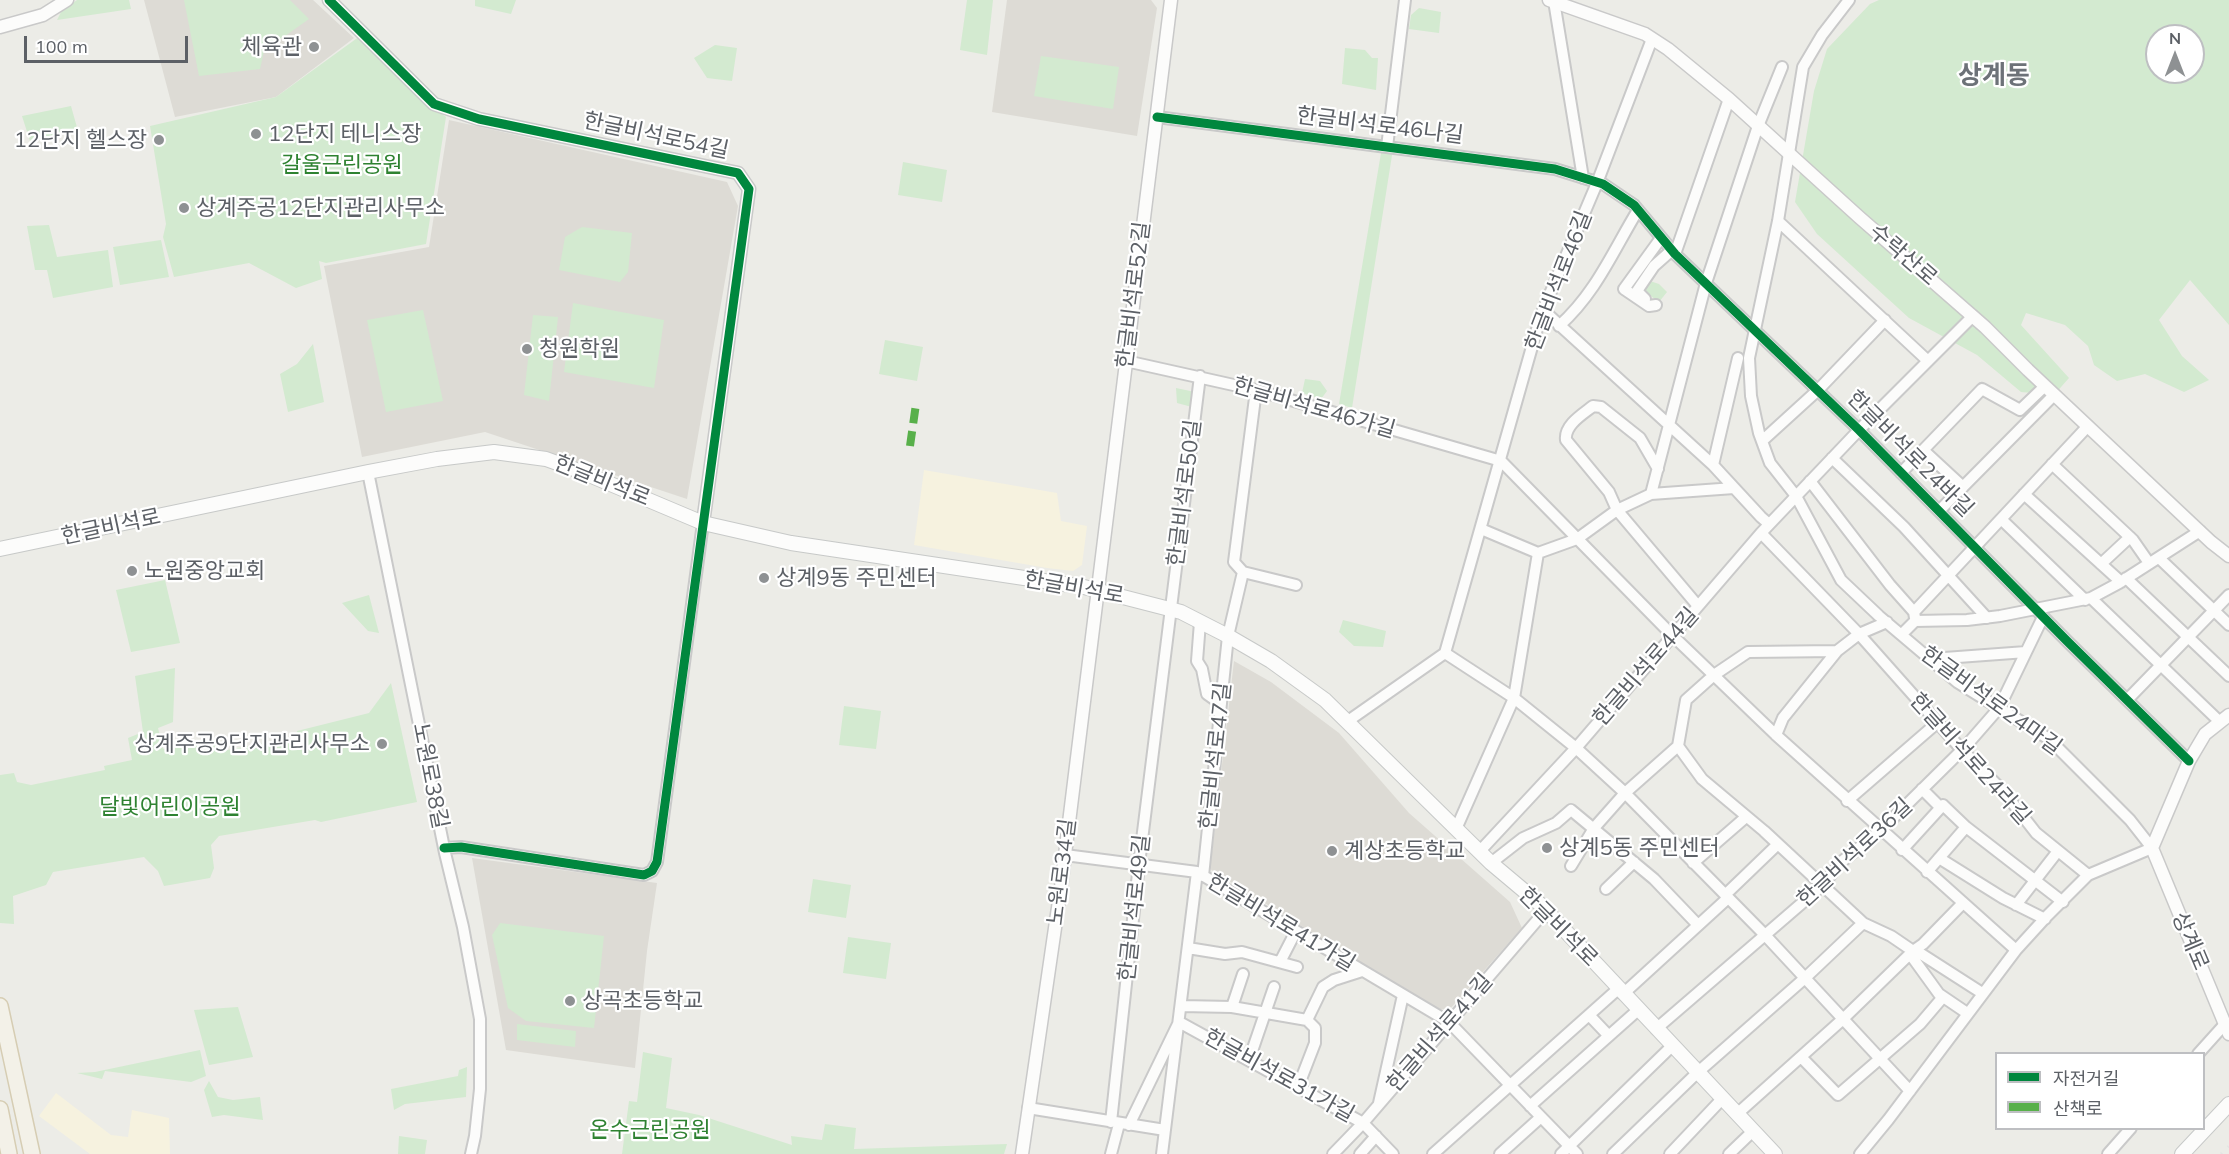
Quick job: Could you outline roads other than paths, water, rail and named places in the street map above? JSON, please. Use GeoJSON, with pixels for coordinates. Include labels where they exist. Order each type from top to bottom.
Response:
{"type":"FeatureCollection","features":[{"type":"Feature","properties":{"kind":"main road","name":"한글비석로"},"geometry":{"type":"LineString","coordinates":[[0,549],[368,471],[494,452],[546,459],[582,471],[703,523],[791,543],[1099,590],[1171,609],[1228,636],[1287,670],[1325,700],[1491,863],[1546,910],[1775,1154]]}},
{"type":"Feature","properties":{"kind":"main road"},"geometry":{"type":"LineString","coordinates":[[0,1006],[32,1154]]}},
{"type":"Feature","properties":{"kind":"main road"},"geometry":{"type":"LineString","coordinates":[[2205,1130],[2229,1104]]}},
{"type":"Feature","properties":{"kind":"main road"},"geometry":{"type":"LineString","coordinates":[[0,1109],[9,1154]]}},
{"type":"Feature","properties":{"kind":"main road"},"geometry":{"type":"LineString","coordinates":[[2182,1154],[2205,1130]]}},
{"type":"Feature","properties":{"kind":"street"},"geometry":{"type":"LineString","coordinates":[[0,27],[43,15],[67,0]]}},
{"type":"Feature","properties":{"kind":"street","name":"한글비석로54길"},"geometry":{"type":"LineString","coordinates":[[329,0],[434,104],[479,119],[738,173],[749,189],[703,523]]}},
{"type":"Feature","properties":{"kind":"street","name":"한글비석로52길"},"geometry":{"type":"LineString","coordinates":[[1099,590],[1171,0]]}},
{"type":"Feature","properties":{"kind":"street"},"geometry":{"type":"LineString","coordinates":[[1387,147],[1405,0]]}},
{"type":"Feature","properties":{"kind":"street","name":"수락산로"},"geometry":{"type":"LineString","coordinates":[[1549,0],[1645,34],[1668,49],[1729,99],[1973,316],[2229,556]]}},
{"type":"Feature","properties":{"kind":"street","name":"한글비석로24마길"},"geometry":{"type":"LineString","coordinates":[[1849,0],[1822,35],[1803,67],[1778,220],[1749,358],[1751,396],[1762,441],[1770,463],[1796,496],[1841,580],[1958,682],[2049,739],[2130,820],[2152,848]]}},
{"type":"Feature","properties":{"kind":"street"},"geometry":{"type":"LineString","coordinates":[[1554,1],[1583,178]]}},
{"type":"Feature","properties":{"kind":"street","name":"한글비석로46길"},"geometry":{"type":"LineString","coordinates":[[1445,653],[1543,310],[1597,183],[1652,39]]}},
{"type":"Feature","properties":{"kind":"street"},"geometry":{"type":"LineString","coordinates":[[1651,494],[1706,283],[1758,126],[1782,67]]}},
{"type":"Feature","properties":{"kind":"street"},"geometry":{"type":"LineString","coordinates":[[1661,238],[1624,289],[1628,294],[1649,306],[1656,304],[1642,297],[1637,291],[1654,266],[1673,252],[1729,99]]}},
{"type":"Feature","properties":{"kind":"street","name":"한글비석로46나길"},"geometry":{"type":"LineString","coordinates":[[1157,117],[1555,169],[1597,183]]}},
{"type":"Feature","properties":{"kind":"street","name":"한글비석로24바길"},"geometry":{"type":"LineString","coordinates":[[1597,183],[1638,210],[1673,252],[1859,430],[2189,761]]}},
{"type":"Feature","properties":{"kind":"street"},"geometry":{"type":"LineString","coordinates":[[1559,326],[1587,298],[1638,210]]}},
{"type":"Feature","properties":{"kind":"street"},"geometry":{"type":"LineString","coordinates":[[1778,220],[1928,361]]}},
{"type":"Feature","properties":{"kind":"street"},"geometry":{"type":"LineString","coordinates":[[1543,310],[1713,465],[1769,524]]}},
{"type":"Feature","properties":{"kind":"street","name":"한글비석로44길"},"geometry":{"type":"LineString","coordinates":[[1480,851],[1576,748],[1761,532],[1973,316]]}},
{"type":"Feature","properties":{"kind":"street"},"geometry":{"type":"LineString","coordinates":[[1762,441],[1818,390],[1884,320]]}},
{"type":"Feature","properties":{"kind":"street"},"geometry":{"type":"LineString","coordinates":[[1713,465],[1738,358]]}},
{"type":"Feature","properties":{"kind":"street","name":"한글비석로46가길"},"geometry":{"type":"LineString","coordinates":[[1126,361],[1256,390],[1501,461]]}},
{"type":"Feature","properties":{"kind":"street","name":"한글비석로50길"},"geometry":{"type":"LineString","coordinates":[[1171,609],[1200,376]]}},
{"type":"Feature","properties":{"kind":"street"},"geometry":{"type":"LineString","coordinates":[[1901,473],[1983,389],[2020,410],[2050,390]]}},
{"type":"Feature","properties":{"kind":"street"},"geometry":{"type":"LineString","coordinates":[[1256,390],[1234,562],[1243,572],[1296,585]]}},
{"type":"Feature","properties":{"kind":"street"},"geometry":{"type":"LineString","coordinates":[[1939,512],[2050,390]]}},
{"type":"Feature","properties":{"kind":"street"},"geometry":{"type":"LineString","coordinates":[[1658,469],[1646,446],[1631,430],[1601,407],[1593,406],[1565,433],[1566,440],[1609,492],[1617,510],[1698,606]]}},
{"type":"Feature","properties":{"kind":"street"},"geometry":{"type":"LineString","coordinates":[[1975,547],[2088,426]]}},
{"type":"Feature","properties":{"kind":"street"},"geometry":{"type":"LineString","coordinates":[[1923,450],[1963,487]]}},
{"type":"Feature","properties":{"kind":"street"},"geometry":{"type":"LineString","coordinates":[[1832,458],[1949,575],[1951,581],[1987,618]]}},
{"type":"Feature","properties":{"kind":"street"},"geometry":{"type":"LineString","coordinates":[[1501,461],[1672,636],[1776,735],[1880,831],[2016,950]]}},
{"type":"Feature","properties":{"kind":"street"},"geometry":{"type":"LineString","coordinates":[[2052,464],[2154,560],[2229,626]]}},
{"type":"Feature","properties":{"kind":"street","name":"노원로38길"},"geometry":{"type":"LineString","coordinates":[[368,471],[480,1019],[480,1089],[476,1136],[471,1154]]}},
{"type":"Feature","properties":{"kind":"street"},"geometry":{"type":"LineString","coordinates":[[1810,481],[1914,616],[1987,618],[2040,614],[2088,599],[2124,580],[2200,531]]}},
{"type":"Feature","properties":{"kind":"street"},"geometry":{"type":"LineString","coordinates":[[1481,529],[1538,553],[1577,539],[1617,510],[1651,494],[1734,488]]}},
{"type":"Feature","properties":{"kind":"street"},"geometry":{"type":"LineString","coordinates":[[2024,494],[2101,564],[2124,580],[2229,676]]}},
{"type":"Feature","properties":{"kind":"street"},"geometry":{"type":"LineString","coordinates":[[1860,1154],[1982,993],[2016,950],[2044,920],[2088,875],[2152,848],[2189,761],[2205,734],[2224,719],[2161,665],[2001,519]]}},
{"type":"Feature","properties":{"kind":"street"},"geometry":{"type":"LineString","coordinates":[[444,848],[461,847],[644,875],[652,871],[657,862],[703,523]]}},
{"type":"Feature","properties":{"kind":"street","name":"한글비석로24라길"},"geometry":{"type":"LineString","coordinates":[[1761,532],[1859,634],[1962,750],[2004,792],[2036,833],[2088,875]]}},
{"type":"Feature","properties":{"kind":"street"},"geometry":{"type":"LineString","coordinates":[[2101,564],[2130,537]]}},
{"type":"Feature","properties":{"kind":"street","name":"한글비석로24바길"},"geometry":{"type":"LineString","coordinates":[[1902,634],[1914,616],[1975,547]]}},
{"type":"Feature","properties":{"kind":"street"},"geometry":{"type":"LineString","coordinates":[[1456,829],[1514,698],[1538,553]]}},
{"type":"Feature","properties":{"kind":"street","name":"한글비석로47길"},"geometry":{"type":"LineString","coordinates":[[1162,1154],[1180,1006],[1200,874],[1228,636],[1243,572]]}},
{"type":"Feature","properties":{"kind":"street","name":"노원로34길"},"geometry":{"type":"LineString","coordinates":[[1022,1154],[1065,855],[1099,590]]}},
{"type":"Feature","properties":{"kind":"street"},"geometry":{"type":"LineString","coordinates":[[2127,700],[2229,595]]}},
{"type":"Feature","properties":{"kind":"street","name":"한글비석로49길"},"geometry":{"type":"LineString","coordinates":[[1120,1124],[1139,864],[1171,609]]}},
{"type":"Feature","properties":{"kind":"street","name":"한글비석로36길"},"geometry":{"type":"LineString","coordinates":[[1656,1029],[1823,885],[1840,863],[1880,831],[1962,750],[2000,708],[2026,652],[2040,614]]}},
{"type":"Feature","properties":{"kind":"street"},"geometry":{"type":"LineString","coordinates":[[1200,622],[1197,661],[1202,669],[1207,694],[1221,704]]}},
{"type":"Feature","properties":{"kind":"street"},"geometry":{"type":"LineString","coordinates":[[1776,735],[1783,718],[1837,651],[1859,634],[1887,622]]}},
{"type":"Feature","properties":{"kind":"street"},"geometry":{"type":"LineString","coordinates":[[1571,867],[1594,828],[1624,793],[1678,746],[1686,700],[1714,675],[1748,652],[1837,651]]}},
{"type":"Feature","properties":{"kind":"street"},"geometry":{"type":"LineString","coordinates":[[1931,659],[2026,652]]}},
{"type":"Feature","properties":{"kind":"street"},"geometry":{"type":"LineString","coordinates":[[1348,721],[1445,653],[1514,698],[1576,748],[1624,793],[1765,935],[1910,1090]]}},
{"type":"Feature","properties":{"kind":"street"},"geometry":{"type":"LineString","coordinates":[[1847,801],[1937,723]]}},
{"type":"Feature","properties":{"kind":"street"},"geometry":{"type":"LineString","coordinates":[[1678,746],[1702,779],[1778,844],[1863,923],[1891,936],[1913,952],[1982,993]]}},
{"type":"Feature","properties":{"kind":"street"},"geometry":{"type":"LineString","coordinates":[[1922,789],[1940,807]]}},
{"type":"Feature","properties":{"kind":"street"},"geometry":{"type":"LineString","coordinates":[[1902,850],[1943,805],[1966,827],[2063,902]]}},
{"type":"Feature","properties":{"kind":"street"},"geometry":{"type":"LineString","coordinates":[[1491,863],[1523,838],[1556,823],[1571,810],[1654,879],[1698,925]]}},
{"type":"Feature","properties":{"kind":"street"},"geometry":{"type":"LineString","coordinates":[[1693,863],[1746,817]]}},
{"type":"Feature","properties":{"kind":"street"},"geometry":{"type":"LineString","coordinates":[[1927,872],[1966,827]]}},
{"type":"Feature","properties":{"kind":"street"},"geometry":{"type":"LineString","coordinates":[[1433,1154],[1589,1015],[1621,991],[1698,925],[1778,844]]}},
{"type":"Feature","properties":{"kind":"street","name":"상계로"},"geometry":{"type":"LineString","coordinates":[[2152,848],[2227,1029]]}},
{"type":"Feature","properties":{"kind":"street"},"geometry":{"type":"LineString","coordinates":[[2016,905],[2058,851]]}},
{"type":"Feature","properties":{"kind":"street","name":"한글비석로41가길"},"geometry":{"type":"LineString","coordinates":[[1065,855],[1200,874],[1449,1022],[1541,1117],[1569,1151]]}},
{"type":"Feature","properties":{"kind":"street"},"geometry":{"type":"LineString","coordinates":[[1939,858],[2044,920]]}},
{"type":"Feature","properties":{"kind":"street"},"geometry":{"type":"LineString","coordinates":[[1606,889],[1634,862]]}},
{"type":"Feature","properties":{"kind":"street"},"geometry":{"type":"LineString","coordinates":[[1737,1114],[1844,1019],[1962,903]]}},
{"type":"Feature","properties":{"kind":"street","name":"한글비석로41길"},"geometry":{"type":"LineString","coordinates":[[1335,1153],[1546,910]]}},
{"type":"Feature","properties":{"kind":"street"},"geometry":{"type":"LineString","coordinates":[[1613,1154],[1697,1073],[1805,978],[1863,923]]}},
{"type":"Feature","properties":{"kind":"street"},"geometry":{"type":"LineString","coordinates":[[1280,962],[1296,931]]}},
{"type":"Feature","properties":{"kind":"street"},"geometry":{"type":"LineString","coordinates":[[1188,948],[1225,954],[1242,952],[1297,967]]}},
{"type":"Feature","properties":{"kind":"street"},"geometry":{"type":"LineString","coordinates":[[1913,952],[1939,994],[1967,1013]]}},
{"type":"Feature","properties":{"kind":"street"},"geometry":{"type":"LineString","coordinates":[[1307,1020],[1323,987],[1334,980],[1362,970]]}},
{"type":"Feature","properties":{"kind":"street"},"geometry":{"type":"LineString","coordinates":[[1232,1006],[1243,974]]}},
{"type":"Feature","properties":{"kind":"street"},"geometry":{"type":"LineString","coordinates":[[1249,1060],[1274,987]]}},
{"type":"Feature","properties":{"kind":"street"},"geometry":{"type":"LineString","coordinates":[[1378,1105],[1403,995]]}},
{"type":"Feature","properties":{"kind":"street"},"geometry":{"type":"LineString","coordinates":[[1801,1057],[1838,1095],[1920,1024],[1943,997]]}},
{"type":"Feature","properties":{"kind":"street"},"geometry":{"type":"LineString","coordinates":[[1180,1006],[1232,1006],[1307,1020],[1315,1028],[1315,1043],[1299,1087]]}},
{"type":"Feature","properties":{"kind":"street"},"geometry":{"type":"LineString","coordinates":[[1530,1106],[1638,1010]]}},
{"type":"Feature","properties":{"kind":"street"},"geometry":{"type":"LineString","coordinates":[[1589,1015],[1609,1036]]}},
{"type":"Feature","properties":{"kind":"street","name":"한글비석로47길"},"geometry":{"type":"LineString","coordinates":[[1111,1154],[1120,1124],[1179,1022]]}},
{"type":"Feature","properties":{"kind":"street","name":"한글비석로31가길"},"geometry":{"type":"LineString","coordinates":[[1179,1022],[1363,1122],[1393,1154]]}},
{"type":"Feature","properties":{"kind":"street"},"geometry":{"type":"LineString","coordinates":[[2199,1052],[2227,1029]]}},
{"type":"Feature","properties":{"kind":"street"},"geometry":{"type":"LineString","coordinates":[[1569,1151],[1672,1046]]}},
{"type":"Feature","properties":{"kind":"street"},"geometry":{"type":"LineString","coordinates":[[1670,1154],[1722,1099]]}},
{"type":"Feature","properties":{"kind":"street"},"geometry":{"type":"LineString","coordinates":[[1028,1108],[1165,1130]]}},
{"type":"Feature","properties":{"kind":"street"},"geometry":{"type":"LineString","coordinates":[[1500,1154],[1541,1117]]}},
{"type":"Feature","properties":{"kind":"street"},"geometry":{"type":"LineString","coordinates":[[2108,1154],[2129,1130]]}},
{"type":"Feature","properties":{"kind":"street"},"geometry":{"type":"LineString","coordinates":[[1729,1154],[1753,1131]]}},
{"type":"Feature","properties":{"kind":"street","name":"한글비석로31가길"},"geometry":{"type":"LineString","coordinates":[[1360,1154],[1376,1136]]}},
{"type":"Feature","properties":{"kind":"railway"},"geometry":{"type":"LineString","coordinates":[[2221,1154],[2229,1146]]}},
{"type":"Feature","properties":{"kind":"place","name":"체육관"},"geometry":{"type":"Point","coordinates":[314,47]}},
{"type":"Feature","properties":{"kind":"place","name":"12단지 테니스장"},"geometry":{"type":"Point","coordinates":[256,134]}},
{"type":"Feature","properties":{"kind":"place","name":"12단지 헬스장"},"geometry":{"type":"Point","coordinates":[159,140]}},
{"type":"Feature","properties":{"kind":"place","name":"상계주공12단지관리사무소"},"geometry":{"type":"Point","coordinates":[184,208]}},
{"type":"Feature","properties":{"kind":"place","name":"청원학원"},"geometry":{"type":"Point","coordinates":[527,349]}},
{"type":"Feature","properties":{"kind":"place","name":"노원중앙교회"},"geometry":{"type":"Point","coordinates":[132,571]}},
{"type":"Feature","properties":{"kind":"place","name":"상계9동 주민센터"},"geometry":{"type":"Point","coordinates":[764,578]}},
{"type":"Feature","properties":{"kind":"place","name":"상계주공9단지관리사무소"},"geometry":{"type":"Point","coordinates":[382,744]}},
{"type":"Feature","properties":{"kind":"place","name":"상계5동 주민센터"},"geometry":{"type":"Point","coordinates":[1547,848]}},
{"type":"Feature","properties":{"kind":"place","name":"계상초등학교"},"geometry":{"type":"Point","coordinates":[1332,851]}},
{"type":"Feature","properties":{"kind":"place","name":"상곡초등학교"},"geometry":{"type":"Point","coordinates":[570,1001]}},
{"type":"Feature","properties":{"kind":"district","name":"상계동"},"geometry":{"type":"Point","coordinates":[1994,76]}},
{"type":"Feature","properties":{"kind":"park label","name":"갈울근린공원"},"geometry":{"type":"Point","coordinates":[342,165]}},
{"type":"Feature","properties":{"kind":"park label","name":"달빛어린이공원"},"geometry":{"type":"Point","coordinates":[170,807]}},
{"type":"Feature","properties":{"kind":"park label","name":"온수근린공원"},"geometry":{"type":"Point","coordinates":[650,1130]}}]}
